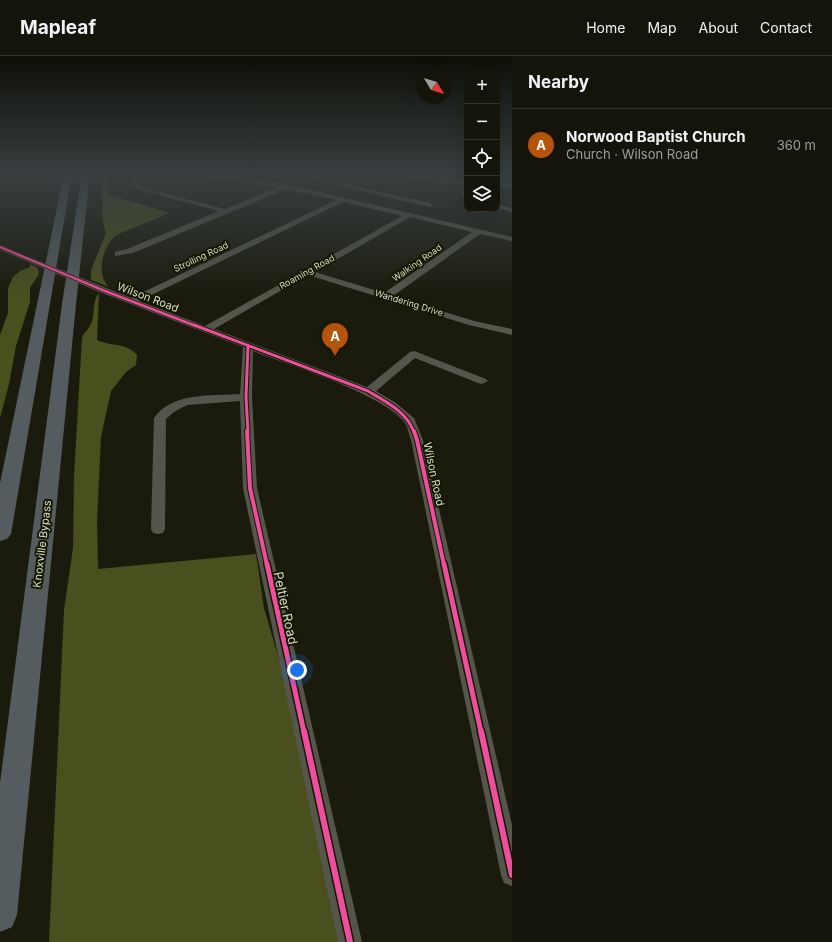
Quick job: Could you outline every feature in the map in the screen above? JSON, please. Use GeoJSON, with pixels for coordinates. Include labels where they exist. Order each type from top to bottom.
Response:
{"type":"FeatureCollection","features":[{"type":"Feature","properties":{"kind":"highway"},"geometry":{"type":"LineString","coordinates":[[0,534],[21,429],[42,306],[60,215]]}},
{"type":"Feature","properties":{"kind":"highway","name":"Knoxville Bypass"},"geometry":{"type":"LineString","coordinates":[[0,915],[69,304],[81,215]]}},
{"type":"Feature","properties":{"kind":"highway"},"geometry":{"type":"LineString","coordinates":[[0,467],[6,452],[21,429]]}},
{"type":"Feature","properties":{"kind":"street"},"geometry":{"type":"LineString","coordinates":[[118,254],[130,251],[216,215]]}},
{"type":"Feature","properties":{"kind":"street","name":"Strolling Road"},"geometry":{"type":"LineString","coordinates":[[131,301],[310,215]]}},
{"type":"Feature","properties":{"kind":"street","name":"Roaming Road"},"geometry":{"type":"LineString","coordinates":[[206,329],[408,215]]}},
{"type":"Feature","properties":{"kind":"street"},"geometry":{"type":"LineString","coordinates":[[411,215],[512,239]]}},
{"type":"Feature","properties":{"kind":"street","name":"Walking Road"},"geometry":{"type":"LineString","coordinates":[[386,296],[479,231]]}},
{"type":"Feature","properties":{"kind":"street","name":"Wilson Road"},"geometry":{"type":"LineString","coordinates":[[1,248],[105,291],[368,391],[392,404],[410,421],[417,440],[512,875]]}},
{"type":"Feature","properties":{"kind":"street","name":"Wandering Drive"},"geometry":{"type":"LineString","coordinates":[[307,272],[479,325],[512,332]]}},
{"type":"Feature","properties":{"kind":"street","name":"Peltier Road"},"geometry":{"type":"LineString","coordinates":[[248,346],[246,397],[250,488],[350,942]]}},
{"type":"Feature","properties":{"kind":"street"},"geometry":{"type":"LineString","coordinates":[[368,391],[414,354],[482,381]]}},
{"type":"Feature","properties":{"kind":"street"},"geometry":{"type":"LineString","coordinates":[[158,529],[160,418],[170,409],[185,402],[246,397]]}},
{"type":"Feature","properties":{"kind":"green space"},"geometry":{"type":"Polygon","coordinates":[[[102,215],[164,215],[116,235],[111,240],[102,260],[102,275],[109,287],[91,280],[91,270],[106,233],[102,215]]]}},
{"type":"Feature","properties":{"kind":"green space"},"geometry":{"type":"Polygon","coordinates":[[[30,264],[38,268],[39,274],[30,288],[30,302],[16,346],[9,384],[0,418],[0,335],[8,313],[8,288],[13,277],[20,271],[30,267],[30,264]]]}},
{"type":"Feature","properties":{"kind":"green space"},"geometry":{"type":"Polygon","coordinates":[[[99,293],[97,340],[123,346],[133,351],[137,355],[136,365],[126,372],[111,391],[101,437],[97,521],[98,569],[256,554],[264,608],[280,663],[340,942],[49,942],[64,610],[73,548],[74,476],[82,337],[91,323],[94,303],[99,293]]]}},
{"type":"Feature","properties":{"kind":"cycle path"},"geometry":{"type":"LineString","coordinates":[[0,247],[105,291],[368,391],[392,405],[410,421],[417,440],[512,875]]}},
{"type":"Feature","properties":{"kind":"cycle path"},"geometry":{"type":"LineString","coordinates":[[248,346],[246,397],[250,488],[350,942]]}},
{"type":"Feature","properties":{"kind":"place","name":"Norwood Baptist Church"},"geometry":{"type":"Point","coordinates":[335,356]}}]}
